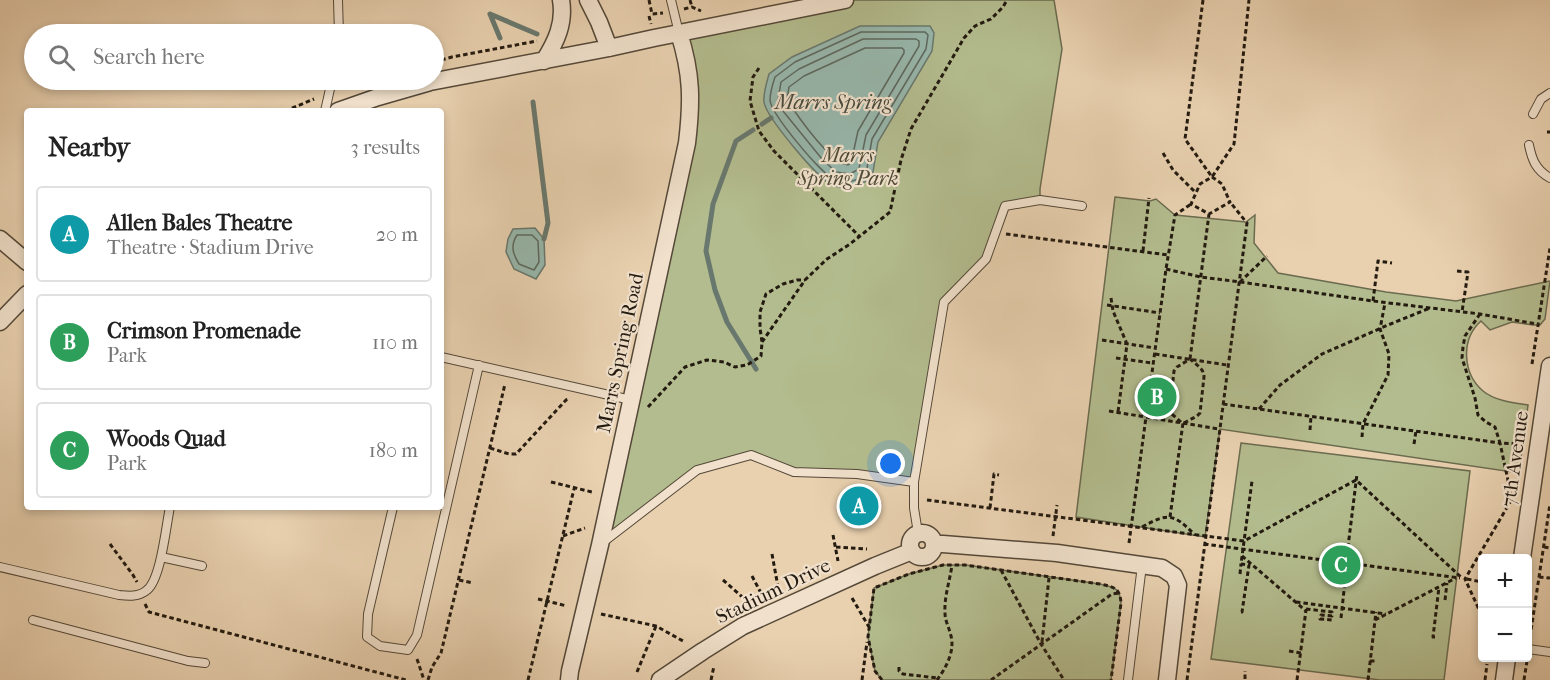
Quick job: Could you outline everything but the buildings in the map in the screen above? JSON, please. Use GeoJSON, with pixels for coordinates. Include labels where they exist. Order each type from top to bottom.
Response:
{"type":"FeatureCollection","features":[{"type":"Feature","properties":{"kind":"street"},"geometry":{"type":"LineString","coordinates":[[544,61],[556,40],[562,20],[561,0]]}},
{"type":"Feature","properties":{"kind":"street"},"geometry":{"type":"LineString","coordinates":[[588,0],[609,48]]}},
{"type":"Feature","properties":{"kind":"street"},"geometry":{"type":"LineString","coordinates":[[444,79],[845,0]]}},
{"type":"Feature","properties":{"kind":"street","name":"Marrs Spring Road"},"geometry":{"type":"LineString","coordinates":[[569,680],[687,144],[690,82],[686,55],[679,33]]}},
{"type":"Feature","properties":{"kind":"street"},"geometry":{"type":"LineString","coordinates":[[347,108],[402,90]]}},
{"type":"Feature","properties":{"kind":"street"},"geometry":{"type":"LineString","coordinates":[[0,239],[24,259]]}},
{"type":"Feature","properties":{"kind":"street"},"geometry":{"type":"LineString","coordinates":[[0,322],[24,297]]}},
{"type":"Feature","properties":{"kind":"street","name":"7th Avenue"},"geometry":{"type":"LineString","coordinates":[[1523,554],[1550,366]]}},
{"type":"Feature","properties":{"kind":"street"},"geometry":{"type":"LineString","coordinates":[[922,532],[929,534],[935,544],[933,552],[919,557],[912,552],[910,543],[914,536],[922,532]]}},
{"type":"Feature","properties":{"kind":"street"},"geometry":{"type":"LineString","coordinates":[[935,544],[1050,553],[1162,568],[1174,576],[1178,585],[1167,680]]}},
{"type":"Feature","properties":{"kind":"street","name":"Stadium Drive"},"geometry":{"type":"LineString","coordinates":[[660,680],[743,626],[875,566],[912,552]]}},
{"type":"Feature","properties":{"kind":"street"},"geometry":{"type":"LineString","coordinates":[[1504,680],[1506,662]]}},
{"type":"Feature","properties":{"kind":"lane"},"geometry":{"type":"LineString","coordinates":[[338,0],[339,24]]}},
{"type":"Feature","properties":{"kind":"lane"},"geometry":{"type":"LineString","coordinates":[[671,0],[679,33]]}},
{"type":"Feature","properties":{"kind":"lane"},"geometry":{"type":"LineString","coordinates":[[326,108],[330,90]]}},
{"type":"Feature","properties":{"kind":"lane"},"geometry":{"type":"LineString","coordinates":[[1533,114],[1541,99],[1550,93]]}},
{"type":"Feature","properties":{"kind":"lane"},"geometry":{"type":"LineString","coordinates":[[1529,145],[1533,163],[1542,174],[1550,178]]}},
{"type":"Feature","properties":{"kind":"lane"},"geometry":{"type":"LineString","coordinates":[[918,533],[914,508],[914,482],[944,302],[986,259],[1005,206],[1040,200],[1082,206]]}},
{"type":"Feature","properties":{"kind":"lane"},"geometry":{"type":"LineString","coordinates":[[444,358],[632,400]]}},
{"type":"Feature","properties":{"kind":"lane"},"geometry":{"type":"LineString","coordinates":[[392,510],[368,614],[367,637],[380,646],[408,650],[417,635],[479,365]]}},
{"type":"Feature","properties":{"kind":"lane"},"geometry":{"type":"LineString","coordinates":[[600,545],[697,470],[751,455],[794,472],[857,474],[914,482]]}},
{"type":"Feature","properties":{"kind":"lane"},"geometry":{"type":"LineString","coordinates":[[0,567],[119,595],[141,594],[154,581],[161,558],[169,510]]}},
{"type":"Feature","properties":{"kind":"lane"},"geometry":{"type":"LineString","coordinates":[[161,558],[202,566]]}},
{"type":"Feature","properties":{"kind":"lane"},"geometry":{"type":"LineString","coordinates":[[1128,680],[1142,565]]}},
{"type":"Feature","properties":{"kind":"lane"},"geometry":{"type":"LineString","coordinates":[[33,620],[188,661],[205,663]]}},
{"type":"Feature","properties":{"kind":"lane"},"geometry":{"type":"LineString","coordinates":[[1532,652],[1550,652]]}},
{"type":"Feature","properties":{"kind":"path"},"geometry":{"type":"LineString","coordinates":[[649,0],[652,14],[692,8],[704,11]]}},
{"type":"Feature","properties":{"kind":"path"},"geometry":{"type":"LineString","coordinates":[[690,0],[692,8]]}},
{"type":"Feature","properties":{"kind":"path"},"geometry":{"type":"LineString","coordinates":[[762,342],[805,280],[827,260],[890,212],[900,160],[911,129],[964,38],[975,26],[991,19],[1003,8],[1007,0]]}},
{"type":"Feature","properties":{"kind":"path"},"geometry":{"type":"LineString","coordinates":[[1187,680],[1247,222],[1230,202],[1222,184],[1212,177],[1185,139],[1203,0]]}},
{"type":"Feature","properties":{"kind":"path"},"geometry":{"type":"LineString","coordinates":[[1129,543],[1175,215],[1191,204],[1200,184],[1212,177],[1234,144],[1249,0]]}},
{"type":"Feature","properties":{"kind":"path"},"geometry":{"type":"LineString","coordinates":[[444,59],[529,43],[543,36]]}},
{"type":"Feature","properties":{"kind":"path"},"geometry":{"type":"LineString","coordinates":[[759,68],[753,77],[750,101],[759,131],[774,152],[860,237]]}},
{"type":"Feature","properties":{"kind":"path"},"geometry":{"type":"LineString","coordinates":[[1163,153],[1173,170],[1196,193]]}},
{"type":"Feature","properties":{"kind":"path"},"geometry":{"type":"LineString","coordinates":[[1143,251],[1149,198]]}},
{"type":"Feature","properties":{"kind":"path"},"geometry":{"type":"LineString","coordinates":[[1209,214],[1230,202]]}},
{"type":"Feature","properties":{"kind":"path"},"geometry":{"type":"LineString","coordinates":[[1191,204],[1209,214]]}},
{"type":"Feature","properties":{"kind":"path"},"geometry":{"type":"LineString","coordinates":[[1190,359],[1209,214]]}},
{"type":"Feature","properties":{"kind":"path"},"geometry":{"type":"LineString","coordinates":[[996,232],[1168,255]]}},
{"type":"Feature","properties":{"kind":"path"},"geometry":{"type":"LineString","coordinates":[[1240,282],[1267,256]]}},
{"type":"Feature","properties":{"kind":"path"},"geometry":{"type":"LineString","coordinates":[[1373,301],[1378,261],[1392,263]]}},
{"type":"Feature","properties":{"kind":"path"},"geometry":{"type":"LineString","coordinates":[[1166,269],[1201,277],[1480,314],[1537,324]]}},
{"type":"Feature","properties":{"kind":"path"},"geometry":{"type":"LineString","coordinates":[[1457,271],[1467,272],[1462,312]]}},
{"type":"Feature","properties":{"kind":"path"},"geometry":{"type":"LineString","coordinates":[[647,408],[685,367],[707,360],[724,362],[735,367],[747,364],[761,356],[760,312],[766,294],[783,284],[805,280]]}},
{"type":"Feature","properties":{"kind":"path"},"geometry":{"type":"LineString","coordinates":[[1111,298],[1127,344],[1118,412]]}},
{"type":"Feature","properties":{"kind":"path"},"geometry":{"type":"LineString","coordinates":[[1362,437],[1363,424],[1388,375],[1389,354],[1380,329],[1385,303]]}},
{"type":"Feature","properties":{"kind":"path"},"geometry":{"type":"LineString","coordinates":[[1107,305],[1160,313]]}},
{"type":"Feature","properties":{"kind":"path"},"geometry":{"type":"LineString","coordinates":[[1259,409],[1280,385],[1322,354],[1431,308]]}},
{"type":"Feature","properties":{"kind":"path"},"geometry":{"type":"LineString","coordinates":[[1375,620],[1447,583],[1462,578],[1512,499],[1495,427],[1478,415],[1462,358],[1465,336],[1480,314]]}},
{"type":"Feature","properties":{"kind":"path"},"geometry":{"type":"LineString","coordinates":[[1102,340],[1155,348]]}},
{"type":"Feature","properties":{"kind":"path"},"geometry":{"type":"LineString","coordinates":[[1155,354],[1228,365]]}},
{"type":"Feature","properties":{"kind":"path"},"geometry":{"type":"LineString","coordinates":[[1116,358],[1153,363]]}},
{"type":"Feature","properties":{"kind":"path"},"geometry":{"type":"LineString","coordinates":[[1183,423],[1200,413],[1204,377],[1202,369],[1190,359]]}},
{"type":"Feature","properties":{"kind":"path"},"geometry":{"type":"LineString","coordinates":[[1183,423],[1172,414],[1170,401],[1174,371],[1190,359]]}},
{"type":"Feature","properties":{"kind":"path"},"geometry":{"type":"LineString","coordinates":[[426,680],[441,653],[508,372]]}},
{"type":"Feature","properties":{"kind":"path"},"geometry":{"type":"LineString","coordinates":[[490,448],[516,454],[566,400],[576,397]]}},
{"type":"Feature","properties":{"kind":"path"},"geometry":{"type":"LineString","coordinates":[[1223,404],[1520,444]]}},
{"type":"Feature","properties":{"kind":"path"},"geometry":{"type":"LineString","coordinates":[[1109,411],[1219,429]]}},
{"type":"Feature","properties":{"kind":"path"},"geometry":{"type":"LineString","coordinates":[[1310,430],[1311,416]]}},
{"type":"Feature","properties":{"kind":"path"},"geometry":{"type":"LineString","coordinates":[[1170,517],[1183,423]]}},
{"type":"Feature","properties":{"kind":"path"},"geometry":{"type":"LineString","coordinates":[[1414,444],[1416,431]]}},
{"type":"Feature","properties":{"kind":"path"},"geometry":{"type":"LineString","coordinates":[[990,508],[994,474],[999,475]]}},
{"type":"Feature","properties":{"kind":"path"},"geometry":{"type":"LineString","coordinates":[[1347,555],[1357,474]]}},
{"type":"Feature","properties":{"kind":"path"},"geometry":{"type":"LineString","coordinates":[[1356,480],[1462,578],[1478,608]]}},
{"type":"Feature","properties":{"kind":"path"},"geometry":{"type":"LineString","coordinates":[[926,500],[1244,541],[1356,480]]}},
{"type":"Feature","properties":{"kind":"path"},"geometry":{"type":"LineString","coordinates":[[1240,573],[1252,481]]}},
{"type":"Feature","properties":{"kind":"path"},"geometry":{"type":"LineString","coordinates":[[550,482],[592,492]]}},
{"type":"Feature","properties":{"kind":"path"},"geometry":{"type":"LineString","coordinates":[[528,680],[574,489]]}},
{"type":"Feature","properties":{"kind":"path"},"geometry":{"type":"LineString","coordinates":[[1532,625],[1550,504]]}},
{"type":"Feature","properties":{"kind":"path"},"geometry":{"type":"LineString","coordinates":[[1050,553],[1057,505]]}},
{"type":"Feature","properties":{"kind":"path"},"geometry":{"type":"LineString","coordinates":[[1140,528],[1161,518],[1170,517],[1179,520],[1195,536]]}},
{"type":"Feature","properties":{"kind":"path"},"geometry":{"type":"LineString","coordinates":[[563,536],[585,528]]}},
{"type":"Feature","properties":{"kind":"path"},"geometry":{"type":"LineString","coordinates":[[833,535],[838,561]]}},
{"type":"Feature","properties":{"kind":"path"},"geometry":{"type":"LineString","coordinates":[[110,544],[137,584]]}},
{"type":"Feature","properties":{"kind":"path"},"geometry":{"type":"LineString","coordinates":[[1204,544],[1338,562]]}},
{"type":"Feature","properties":{"kind":"path"},"geometry":{"type":"LineString","coordinates":[[836,547],[867,549]]}},
{"type":"Feature","properties":{"kind":"path"},"geometry":{"type":"LineString","coordinates":[[1544,548],[1550,548]]}},
{"type":"Feature","properties":{"kind":"path"},"geometry":{"type":"LineString","coordinates":[[772,554],[778,587]]}},
{"type":"Feature","properties":{"kind":"path"},"geometry":{"type":"LineString","coordinates":[[1347,555],[1353,558],[1355,564],[1352,570],[1346,572],[1340,569],[1338,562],[1340,558],[1347,555]]}},
{"type":"Feature","properties":{"kind":"path"},"geometry":{"type":"LineString","coordinates":[[1242,556],[1306,610],[1332,612],[1332,616],[1321,615],[1320,619],[1333,621]]}},
{"type":"Feature","properties":{"kind":"path"},"geometry":{"type":"LineString","coordinates":[[1240,612],[1242,612],[1248,565],[1241,564]]}},
{"type":"Feature","properties":{"kind":"path"},"geometry":{"type":"LineString","coordinates":[[1355,564],[1478,581]]}},
{"type":"Feature","properties":{"kind":"path"},"geometry":{"type":"LineString","coordinates":[[862,680],[874,588],[909,574],[943,565],[966,565],[1115,588],[1120,593],[1121,603],[1111,680]]}},
{"type":"Feature","properties":{"kind":"path"},"geometry":{"type":"LineString","coordinates":[[899,668],[903,674],[938,679],[945,670],[952,646],[952,637],[945,614],[952,565]]}},
{"type":"Feature","properties":{"kind":"path"},"geometry":{"type":"LineString","coordinates":[[1001,570],[1041,644],[1064,680]]}},
{"type":"Feature","properties":{"kind":"path"},"geometry":{"type":"LineString","coordinates":[[1341,618],[1346,572]]}},
{"type":"Feature","properties":{"kind":"path"},"geometry":{"type":"LineString","coordinates":[[752,576],[762,595]]}},
{"type":"Feature","properties":{"kind":"path"},"geometry":{"type":"LineString","coordinates":[[1539,577],[1550,578]]}},
{"type":"Feature","properties":{"kind":"path"},"geometry":{"type":"LineString","coordinates":[[1041,644],[1049,578]]}},
{"type":"Feature","properties":{"kind":"path"},"geometry":{"type":"LineString","coordinates":[[459,580],[473,583]]}},
{"type":"Feature","properties":{"kind":"path"},"geometry":{"type":"LineString","coordinates":[[723,580],[748,602]]}},
{"type":"Feature","properties":{"kind":"path"},"geometry":{"type":"LineString","coordinates":[[1445,600],[1447,583]]}},
{"type":"Feature","properties":{"kind":"path"},"geometry":{"type":"LineString","coordinates":[[1435,637],[1433,636],[1439,587]]}},
{"type":"Feature","properties":{"kind":"path"},"geometry":{"type":"LineString","coordinates":[[992,680],[1112,594],[1120,593]]}},
{"type":"Feature","properties":{"kind":"path"},"geometry":{"type":"LineString","coordinates":[[852,598],[869,627]]}},
{"type":"Feature","properties":{"kind":"path"},"geometry":{"type":"LineString","coordinates":[[538,599],[567,606]]}},
{"type":"Feature","properties":{"kind":"path"},"geometry":{"type":"LineString","coordinates":[[144,602],[149,612],[406,680]]}},
{"type":"Feature","properties":{"kind":"path"},"geometry":{"type":"LineString","coordinates":[[1296,602],[1386,614]]}},
{"type":"Feature","properties":{"kind":"path"},"geometry":{"type":"LineString","coordinates":[[1297,680],[1307,604]]}},
{"type":"Feature","properties":{"kind":"path"},"geometry":{"type":"LineString","coordinates":[[1368,680],[1376,612]]}},
{"type":"Feature","properties":{"kind":"path"},"geometry":{"type":"LineString","coordinates":[[601,614],[656,627],[683,641]]}},
{"type":"Feature","properties":{"kind":"path"},"geometry":{"type":"LineString","coordinates":[[638,672],[656,627]]}},
{"type":"Feature","properties":{"kind":"path"},"geometry":{"type":"LineString","coordinates":[[868,637],[875,671],[882,680]]}},
{"type":"Feature","properties":{"kind":"path"},"geometry":{"type":"LineString","coordinates":[[411,645],[426,680]]}},
{"type":"Feature","properties":{"kind":"path"},"geometry":{"type":"LineString","coordinates":[[1289,651],[1300,652]]}},
{"type":"Feature","properties":{"kind":"path"},"geometry":{"type":"LineString","coordinates":[[1370,661],[1377,661]]}},
{"type":"Feature","properties":{"kind":"path"},"geometry":{"type":"LineString","coordinates":[[1485,680],[1487,662]]}},
{"type":"Feature","properties":{"kind":"path"},"geometry":{"type":"LineString","coordinates":[[1524,680],[1527,662]]}},
{"type":"Feature","properties":{"kind":"path"},"geometry":{"type":"LineString","coordinates":[[711,680],[714,666]]}},
{"type":"Feature","properties":{"kind":"path"},"geometry":{"type":"LineString","coordinates":[[1244,680],[1245,671]]}},
{"type":"Feature","properties":{"kind":"green space","name":"Marrs Spring Park"},"geometry":{"type":"Polygon","coordinates":[[[843,0],[1054,0],[1062,49],[1040,200],[1005,206],[986,259],[944,302],[914,482],[794,472],[751,455],[697,470],[600,545],[687,143],[679,33],[843,0]]]}},
{"type":"Feature","properties":{"kind":"green space"},"geometry":{"type":"Polygon","coordinates":[[[1115,197],[1150,201],[1156,199],[1175,215],[1246,222],[1255,215],[1254,243],[1278,273],[1386,292],[1456,301],[1550,281],[1545,319],[1540,325],[1512,322],[1490,330],[1481,321],[1474,329],[1467,347],[1471,376],[1483,391],[1499,399],[1528,405],[1519,473],[1220,429],[1205,537],[1076,517],[1115,197]]]}},
{"type":"Feature","properties":{"kind":"green space"},"geometry":{"type":"Polygon","coordinates":[[[1241,443],[1470,471],[1444,680],[1380,680],[1211,659],[1241,443]]]}},
{"type":"Feature","properties":{"kind":"green space"},"geometry":{"type":"Polygon","coordinates":[[[943,565],[966,565],[1100,584],[1118,591],[1121,603],[1111,680],[882,680],[875,671],[868,637],[874,588],[909,574],[943,565]]]}},
{"type":"Feature","properties":{"kind":"water","name":"Marrs Spring"},"geometry":{"type":"Polygon","coordinates":[[[860,26],[930,26],[934,33],[932,51],[878,142],[872,178],[843,188],[825,181],[805,160],[774,121],[767,110],[764,96],[769,74],[792,57],[860,26]]]}},
{"type":"Feature","properties":{"kind":"water"},"geometry":{"type":"Polygon","coordinates":[[[535,228],[544,239],[545,265],[536,279],[514,269],[506,252],[508,239],[513,229],[535,228]]]}},
{"type":"Feature","properties":{"kind":"waterway"},"geometry":{"type":"LineString","coordinates":[[490,14],[537,34]]}},
{"type":"Feature","properties":{"kind":"waterway"},"geometry":{"type":"LineString","coordinates":[[490,14],[500,38]]}},
{"type":"Feature","properties":{"kind":"waterway"},"geometry":{"type":"LineString","coordinates":[[533,102],[548,223],[544,239]]}},
{"type":"Feature","properties":{"kind":"waterway","name":"Marrs Spring"},"geometry":{"type":"LineString","coordinates":[[762,124],[771,118]]}},
{"type":"Feature","properties":{"kind":"waterway"},"geometry":{"type":"LineString","coordinates":[[753,130],[736,141],[713,204],[706,251],[715,290],[727,322],[756,369]]}},
{"type":"Feature","properties":{"kind":"place","name":"Crimson Promenade"},"geometry":{"type":"Point","coordinates":[1157,397]}},
{"type":"Feature","properties":{"kind":"place","name":"Allen Bales Theatre"},"geometry":{"type":"Point","coordinates":[859,506]}},
{"type":"Feature","properties":{"kind":"place","name":"Woods Quad"},"geometry":{"type":"Point","coordinates":[1341,565]}}]}
